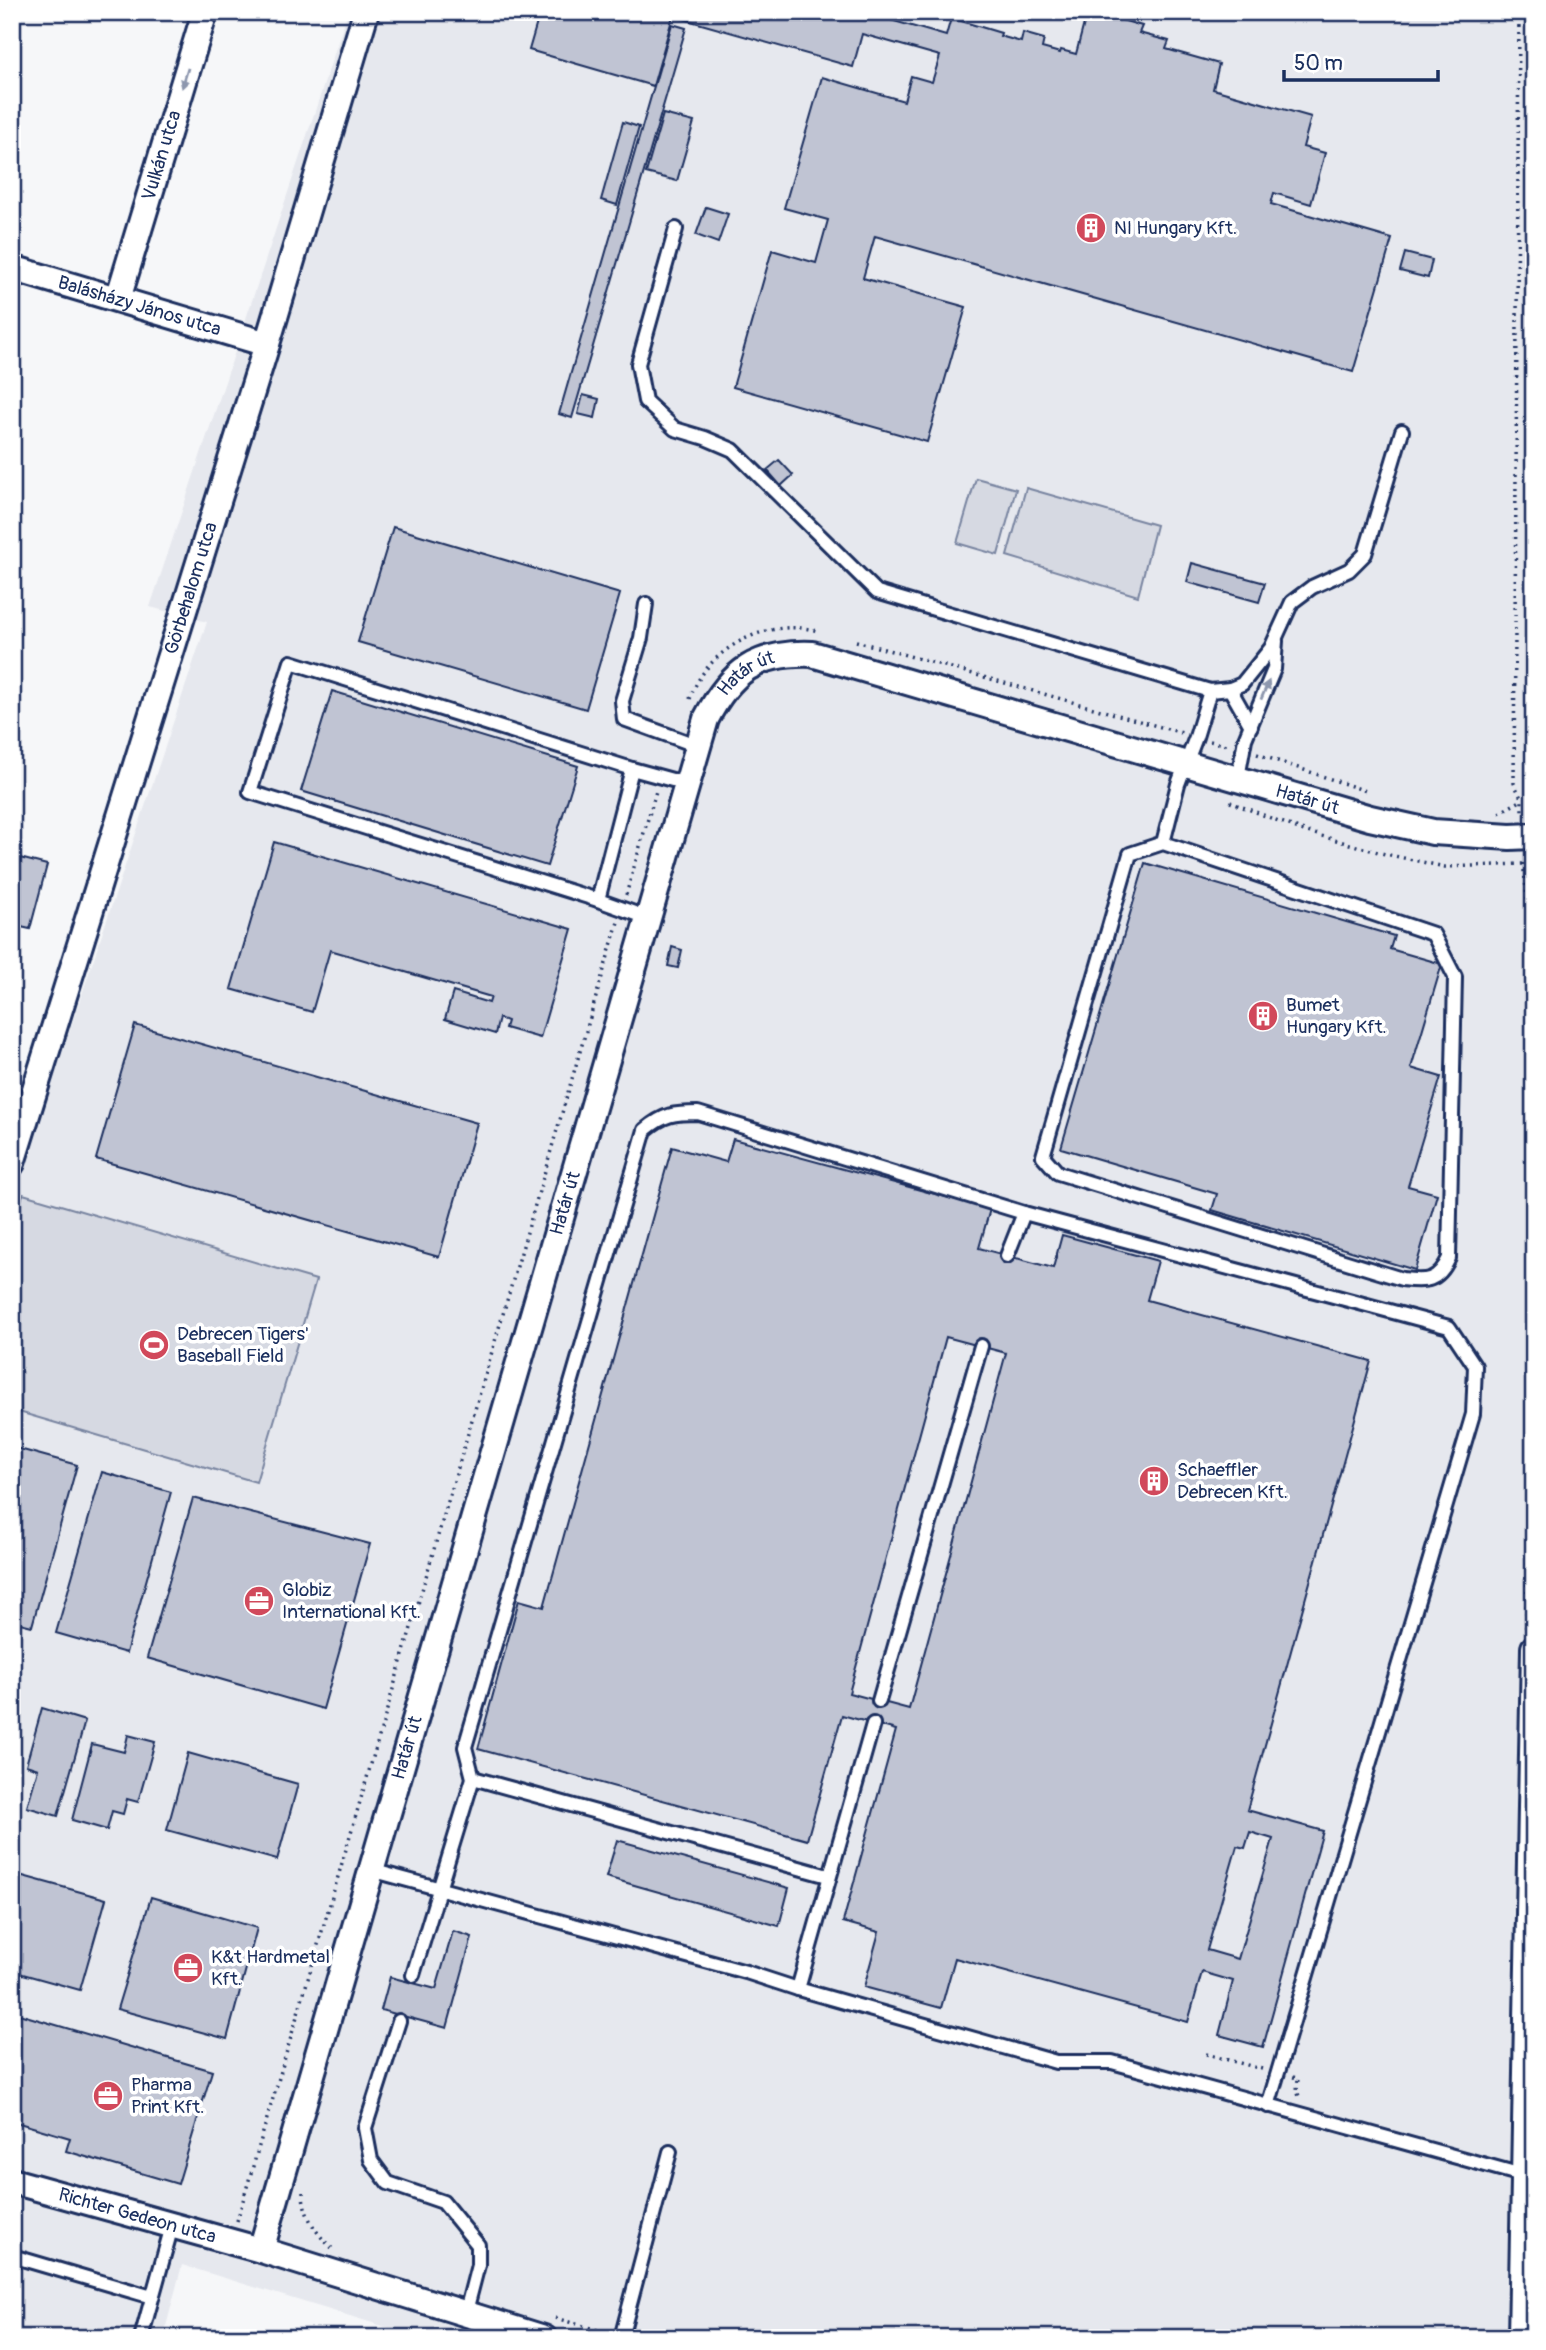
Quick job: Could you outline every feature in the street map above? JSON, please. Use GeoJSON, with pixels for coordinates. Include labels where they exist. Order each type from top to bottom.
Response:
{"type":"FeatureCollection","features":[{"type":"Feature","properties":{"kind":"street","name":"Vulkán utca"},"geometry":{"type":"LineString","coordinates":[[118,299],[205,12]]}},
{"type":"Feature","properties":{"kind":"street","name":"Görbehalom utca"},"geometry":{"type":"LineString","coordinates":[[12,1163],[267,344],[366,12]]}},
{"type":"Feature","properties":{"kind":"street","name":"Balásházy János utca"},"geometry":{"type":"LineString","coordinates":[[12,268],[267,344]]}},
{"type":"Feature","properties":{"kind":"street","name":"Határ út"},"geometry":{"type":"LineString","coordinates":[[261,2250],[706,719],[718,696],[734,677],[751,664],[769,657],[789,653],[812,654],[1370,818],[1433,832],[1534,836]]}},
{"type":"Feature","properties":{"kind":"street"},"geometry":{"type":"LineString","coordinates":[[1521,2338],[1534,1648]]}},
{"type":"Feature","properties":{"kind":"street","name":"Richter Gedeon utca"},"geometry":{"type":"LineString","coordinates":[[12,2181],[261,2250]]}},
{"type":"Feature","properties":{"kind":"street"},"geometry":{"type":"LineString","coordinates":[[261,2250],[465,2315],[545,2327]]}},
{"type":"Feature","properties":{"kind":"lane"},"geometry":{"type":"LineString","coordinates":[[677,229],[638,364],[645,401],[658,416],[675,429],[733,450],[877,592],[1210,691],[1230,689],[1242,684],[1271,648],[1292,602],[1311,587],[1349,570],[1365,554],[1402,431]]}},
{"type":"Feature","properties":{"kind":"lane"},"geometry":{"type":"LineString","coordinates":[[646,604],[641,638],[622,701],[624,719],[698,746]]}},
{"type":"Feature","properties":{"kind":"lane"},"geometry":{"type":"LineString","coordinates":[[1238,778],[1243,749],[1274,669],[1277,637]]}},
{"type":"Feature","properties":{"kind":"lane"},"geometry":{"type":"LineString","coordinates":[[648,918],[250,792],[291,662],[687,784]]}},
{"type":"Feature","properties":{"kind":"lane"},"geometry":{"type":"LineString","coordinates":[[1230,689],[1251,726]]}},
{"type":"Feature","properties":{"kind":"lane"},"geometry":{"type":"LineString","coordinates":[[1163,843],[1178,784],[1210,691]]}},
{"type":"Feature","properties":{"kind":"lane"},"geometry":{"type":"LineString","coordinates":[[598,900],[632,769]]}},
{"type":"Feature","properties":{"kind":"lane"},"geometry":{"type":"LineString","coordinates":[[1163,843],[1433,934],[1455,977],[1449,1258],[1443,1270],[1434,1278],[1422,1281],[1402,1279],[1058,1173],[1043,1156],[1130,854],[1163,843]]}},
{"type":"Feature","properties":{"kind":"lane"},"geometry":{"type":"LineString","coordinates":[[413,1975],[473,1778],[465,1747],[645,1130],[659,1119],[676,1113],[698,1113],[1024,1213],[1449,1327],[1475,1366],[1473,1414],[1268,2106]]}},
{"type":"Feature","properties":{"kind":"lane"},"geometry":{"type":"LineString","coordinates":[[1007,1256],[1024,1213]]}},
{"type":"Feature","properties":{"kind":"lane"},"geometry":{"type":"LineString","coordinates":[[879,1701],[981,1346]]}},
{"type":"Feature","properties":{"kind":"lane"},"geometry":{"type":"LineString","coordinates":[[798,1989],[873,1724]]}},
{"type":"Feature","properties":{"kind":"lane"},"geometry":{"type":"LineString","coordinates":[[473,1778],[828,1876]]}},
{"type":"Feature","properties":{"kind":"lane"},"geometry":{"type":"LineString","coordinates":[[371,1870],[747,1972],[1056,2062],[1112,2062],[1522,2175]]}},
{"type":"Feature","properties":{"kind":"lane"},"geometry":{"type":"LineString","coordinates":[[399,2021],[365,2128],[371,2160],[388,2183],[443,2202],[478,2245],[478,2265],[465,2315]]}},
{"type":"Feature","properties":{"kind":"lane"},"geometry":{"type":"LineString","coordinates":[[622,2337],[670,2152]]}},
{"type":"Feature","properties":{"kind":"lane"},"geometry":{"type":"LineString","coordinates":[[141,2338],[172,2226]]}},
{"type":"Feature","properties":{"kind":"lane"},"geometry":{"type":"LineString","coordinates":[[12,2256],[152,2297]]}},
{"type":"Feature","properties":{"kind":"path"},"geometry":{"type":"LineString","coordinates":[[1495,815],[1522,800],[1514,783],[1519,12]]}},
{"type":"Feature","properties":{"kind":"path"},"geometry":{"type":"LineString","coordinates":[[688,705],[695,682],[718,657],[746,637],[779,627],[806,627],[820,631]]}},
{"type":"Feature","properties":{"kind":"path"},"geometry":{"type":"LineString","coordinates":[[846,639],[1243,749],[1376,794]]}},
{"type":"Feature","properties":{"kind":"path"},"geometry":{"type":"LineString","coordinates":[[231,2241],[660,776]]}},
{"type":"Feature","properties":{"kind":"path"},"geometry":{"type":"LineString","coordinates":[[1228,802],[1304,831],[1385,854],[1445,867],[1523,864],[1534,953]]}},
{"type":"Feature","properties":{"kind":"path"},"geometry":{"type":"LineString","coordinates":[[303,2190],[303,2200],[316,2234],[338,2254]]}},
{"type":"Feature","properties":{"kind":"path"},"geometry":{"type":"LineString","coordinates":[[545,2327],[622,2337]]}},
{"type":"Feature","properties":{"kind":"shaded area"},"geometry":{"type":"Polygon","coordinates":[[[348,12],[1534,12],[1534,2338],[422,2338],[182,2265],[163,2338],[12,2338],[12,1202],[207,622],[150,607],[348,12]]]}},
{"type":"Feature","properties":{"kind":"shaded area"},"geometry":{"type":"Polygon","coordinates":[[[976,478],[1016,489],[998,555],[957,543],[976,478]]]}},
{"type":"Feature","properties":{"kind":"shaded area"},"geometry":{"type":"Polygon","coordinates":[[[1026,488],[1156,525],[1138,596],[1007,556],[1026,488]]]}},
{"type":"Feature","properties":{"kind":"shaded area","name":"Debrecen Tigers' Baseball Field"},"geometry":{"type":"Polygon","coordinates":[[[23,1194],[316,1280],[256,1482],[12,1410],[12,1228],[23,1194]]]}},
{"type":"Feature","properties":{"kind":"building","name":"NI Hungary Kft."},"geometry":{"type":"Polygon","coordinates":[[[540,12],[863,12],[946,36],[951,18],[1021,42],[1023,33],[1044,39],[1042,48],[1076,54],[1087,12],[1142,26],[1139,33],[1169,41],[1166,49],[1219,64],[1213,89],[1311,117],[1303,147],[1325,153],[1311,204],[1274,193],[1271,204],[1392,239],[1353,372],[875,236],[863,278],[966,307],[927,442],[733,387],[772,250],[816,263],[828,220],[784,208],[822,77],[904,101],[911,76],[932,82],[940,56],[862,34],[853,67],[673,16],[653,86],[529,50],[540,12]]]}},
{"type":"Feature","properties":{"kind":"building"},"geometry":{"type":"Polygon","coordinates":[[[672,24],[686,28],[572,418],[559,414],[672,24]]]}},
{"type":"Feature","properties":{"kind":"building"},"geometry":{"type":"Polygon","coordinates":[[[663,114],[694,122],[677,181],[646,173],[663,114]]]}},
{"type":"Feature","properties":{"kind":"building"},"geometry":{"type":"Polygon","coordinates":[[[623,122],[639,127],[617,205],[601,200],[623,122]]]}},
{"type":"Feature","properties":{"kind":"building"},"geometry":{"type":"Polygon","coordinates":[[[706,207],[728,214],[718,243],[696,235],[706,207]]]}},
{"type":"Feature","properties":{"kind":"building"},"geometry":{"type":"Polygon","coordinates":[[[1405,253],[1432,260],[1428,278],[1400,271],[1405,253]]]}},
{"type":"Feature","properties":{"kind":"building"},"geometry":{"type":"Polygon","coordinates":[[[583,395],[599,399],[595,418],[578,414],[583,395]]]}},
{"type":"Feature","properties":{"kind":"building"},"geometry":{"type":"Polygon","coordinates":[[[779,460],[793,475],[781,486],[767,470],[779,460]]]}},
{"type":"Feature","properties":{"kind":"building"},"geometry":{"type":"Polygon","coordinates":[[[393,527],[620,594],[586,709],[358,642],[393,527]]]}},
{"type":"Feature","properties":{"kind":"building"},"geometry":{"type":"Polygon","coordinates":[[[1192,563],[1265,583],[1259,602],[1187,582],[1192,563]]]}},
{"type":"Feature","properties":{"kind":"building"},"geometry":{"type":"Polygon","coordinates":[[[332,691],[578,766],[547,866],[301,791],[332,691]]]}},
{"type":"Feature","properties":{"kind":"building"},"geometry":{"type":"Polygon","coordinates":[[[274,842],[572,929],[540,1038],[505,1028],[507,1021],[499,1018],[495,1034],[445,1019],[453,992],[489,1003],[491,997],[330,950],[312,1012],[231,989],[274,842]]]}},
{"type":"Feature","properties":{"kind":"building"},"geometry":{"type":"Polygon","coordinates":[[[12,856],[47,865],[30,929],[12,925],[12,856]]]}},
{"type":"Feature","properties":{"kind":"building","name":"Bumet Hungary Kft."},"geometry":{"type":"Polygon","coordinates":[[[1145,863],[1394,936],[1390,949],[1442,964],[1411,1068],[1441,1077],[1408,1186],[1437,1194],[1415,1270],[1212,1210],[1217,1194],[1061,1148],[1145,863]]]}},
{"type":"Feature","properties":{"kind":"building"},"geometry":{"type":"Polygon","coordinates":[[[672,947],[682,950],[678,968],[668,966],[672,947]]]}},
{"type":"Feature","properties":{"kind":"building"},"geometry":{"type":"Polygon","coordinates":[[[135,1025],[477,1123],[439,1257],[96,1159],[135,1025]]]}},
{"type":"Feature","properties":{"kind":"building","name":"Schaeffler Debrecen Kft."},"geometry":{"type":"Polygon","coordinates":[[[733,1139],[990,1209],[979,1248],[1053,1268],[1062,1235],[1158,1261],[1147,1300],[1371,1361],[1247,1810],[1323,1831],[1263,2047],[1219,2035],[1233,1981],[1202,1972],[1188,2022],[955,1958],[941,2008],[864,1987],[879,1932],[843,1922],[896,1730],[842,1715],[807,1840],[478,1749],[519,1600],[544,1607],[672,1147],[726,1162],[733,1139]],[[946,1337],[849,1693],[909,1709],[1006,1353],[946,1337]],[[1250,1832],[1245,1848],[1237,1846],[1207,1950],[1238,1959],[1273,1839],[1250,1832]]]}},
{"type":"Feature","properties":{"kind":"building"},"geometry":{"type":"Polygon","coordinates":[[[12,1447],[77,1465],[32,1626],[12,1621],[12,1447]]]}},
{"type":"Feature","properties":{"kind":"building"},"geometry":{"type":"Polygon","coordinates":[[[102,1472],[171,1492],[126,1653],[56,1633],[102,1472]]]}},
{"type":"Feature","properties":{"kind":"building","name":"Globiz International Kft."},"geometry":{"type":"Polygon","coordinates":[[[193,1498],[370,1544],[323,1709],[147,1658],[193,1498]]]}},
{"type":"Feature","properties":{"kind":"building"},"geometry":{"type":"Polygon","coordinates":[[[42,1708],[85,1721],[58,1816],[27,1807],[38,1769],[26,1765],[42,1708]]]}},
{"type":"Feature","properties":{"kind":"building"},"geometry":{"type":"Polygon","coordinates":[[[128,1735],[155,1742],[138,1802],[127,1799],[123,1814],[112,1811],[107,1830],[72,1820],[92,1744],[124,1752],[128,1735]]]}},
{"type":"Feature","properties":{"kind":"building"},"geometry":{"type":"Polygon","coordinates":[[[188,1753],[298,1784],[277,1860],[167,1830],[188,1753]]]}},
{"type":"Feature","properties":{"kind":"building"},"geometry":{"type":"Polygon","coordinates":[[[617,1840],[789,1888],[779,1926],[606,1877],[617,1840]]]}},
{"type":"Feature","properties":{"kind":"building"},"geometry":{"type":"Polygon","coordinates":[[[12,1873],[106,1899],[80,1990],[12,1971],[12,1873]]]}},
{"type":"Feature","properties":{"kind":"building","name":"K&t Hardmetal Kft."},"geometry":{"type":"Polygon","coordinates":[[[151,1897],[257,1928],[227,2039],[117,2009],[151,1897]]]}},
{"type":"Feature","properties":{"kind":"building"},"geometry":{"type":"Polygon","coordinates":[[[453,1931],[472,1937],[447,2028],[381,2010],[390,1977],[436,1989],[453,1931]]]}},
{"type":"Feature","properties":{"kind":"building","name":"Pharma Print Kft."},"geometry":{"type":"Polygon","coordinates":[[[12,2012],[212,2071],[178,2184],[66,2151],[70,2138],[12,2121],[12,2012]]]}},
{"type":"Feature","properties":{"kind":"place","name":"NI Hungary Kft."},"geometry":{"type":"Point","coordinates":[1091,228]}},
{"type":"Feature","properties":{"kind":"place","name":"Bumet Hungary Kft."},"geometry":{"type":"Point","coordinates":[1263,1016]}},
{"type":"Feature","properties":{"kind":"place","name":"Debrecen Tigers' Baseball Field"},"geometry":{"type":"Point","coordinates":[154,1345]}},
{"type":"Feature","properties":{"kind":"place","name":"Schaeffler Debrecen Kft."},"geometry":{"type":"Point","coordinates":[1154,1481]}},
{"type":"Feature","properties":{"kind":"place","name":"Globiz International Kft."},"geometry":{"type":"Point","coordinates":[259,1601]}},
{"type":"Feature","properties":{"kind":"place","name":"K&t Hardmetal Kft."},"geometry":{"type":"Point","coordinates":[188,1968]}},
{"type":"Feature","properties":{"kind":"place","name":"Pharma Print Kft."},"geometry":{"type":"Point","coordinates":[108,2096]}}]}
